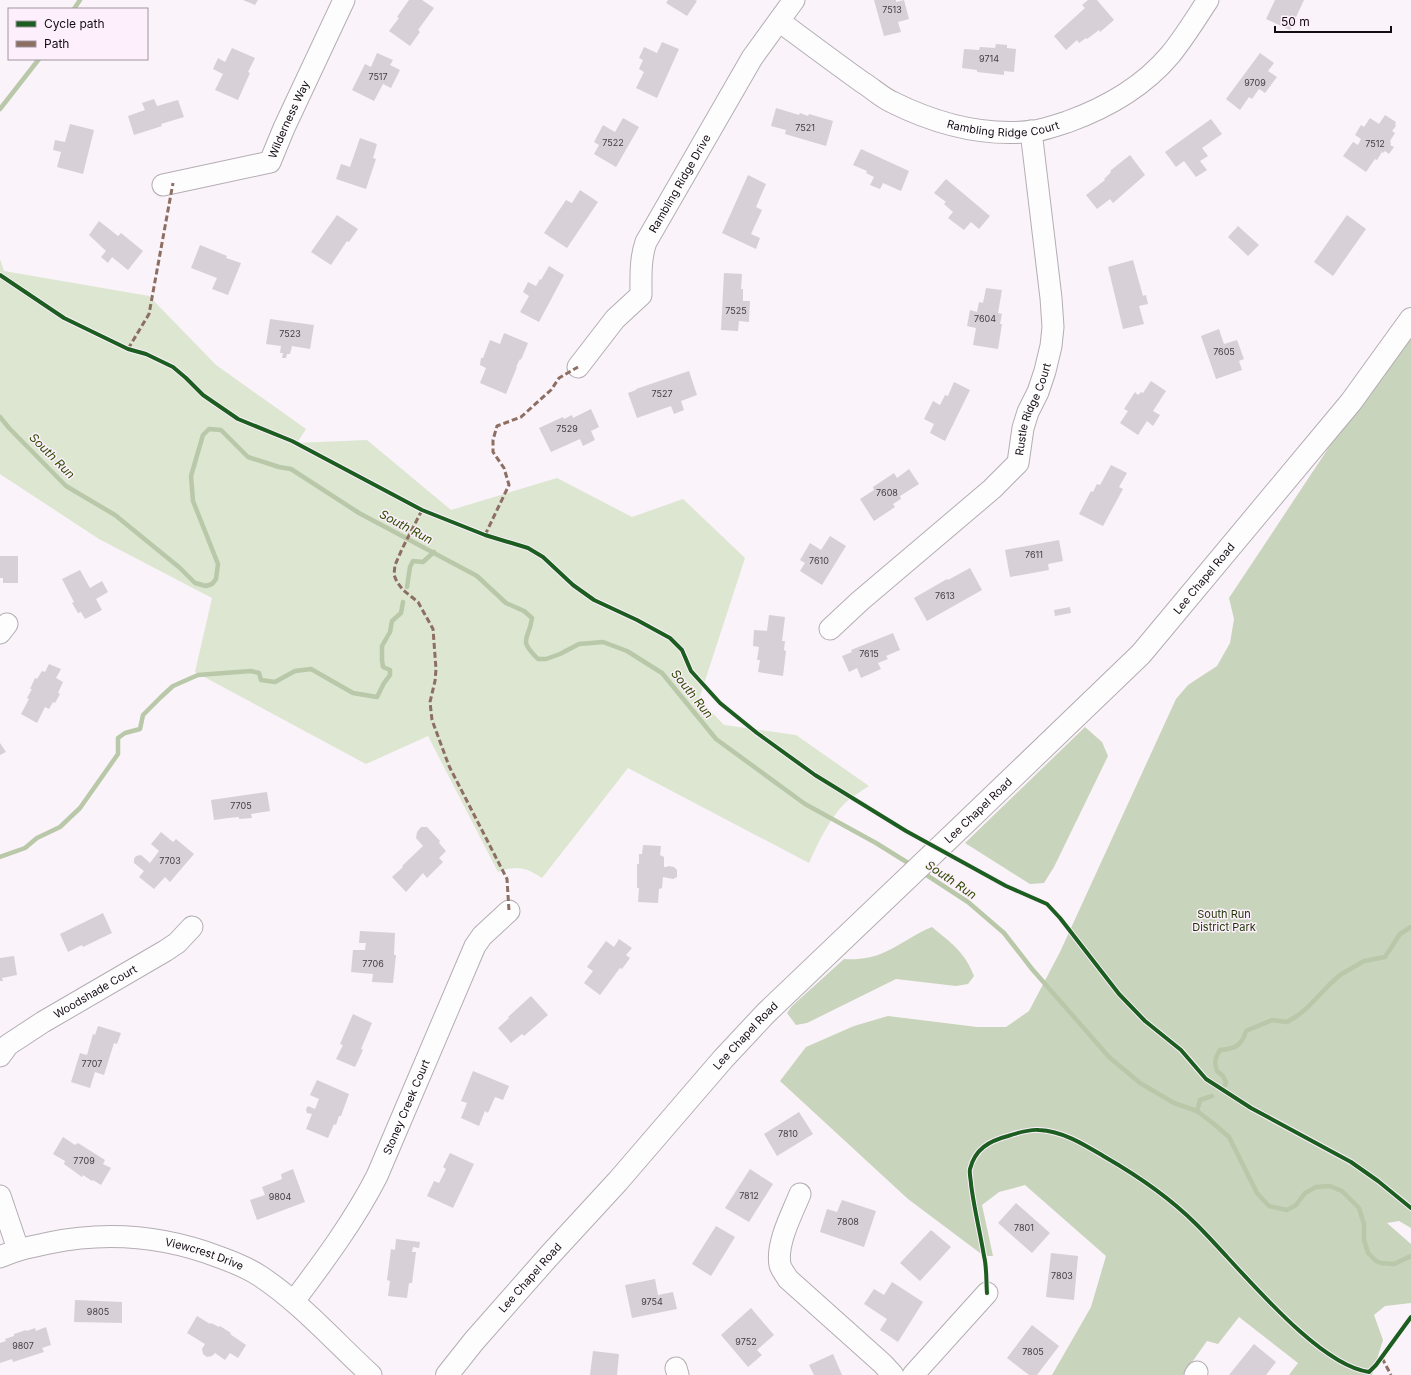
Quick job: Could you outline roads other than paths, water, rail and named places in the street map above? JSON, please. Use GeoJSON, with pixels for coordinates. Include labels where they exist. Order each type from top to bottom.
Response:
{"type":"FeatureCollection","features":[{"type":"Feature","properties":{"kind":"main road","name":"Lee Chapel Road"},"geometry":{"type":"LineString","coordinates":[[447,1375],[474,1341],[548,1257],[618,1181],[723,1059],[766,1013],[1141,654],[1351,402],[1411,319]]}},
{"type":"Feature","properties":{"kind":"street","name":"Wilderness Way"},"geometry":{"type":"LineString","coordinates":[[163,185],[270,162],[284,128],[344,0]]}},
{"type":"Feature","properties":{"kind":"street","name":"Rambling Ridge Drive"},"geometry":{"type":"LineString","coordinates":[[578,367],[615,319],[641,295],[643,252],[646,242],[752,58],[794,0]]}},
{"type":"Feature","properties":{"kind":"street","name":"Rambling Ridge Court"},"geometry":{"type":"LineString","coordinates":[[779,21],[835,63],[890,101],[920,116],[974,130],[1007,132],[1031,131],[1054,126],[1086,115],[1119,98],[1141,83],[1170,55],[1208,0]]}},
{"type":"Feature","properties":{"kind":"street","name":"Rustle Ridge Court"},"geometry":{"type":"LineString","coordinates":[[830,629],[860,601],[992,489],[1018,463],[1023,428],[1045,371],[1051,346],[1053,327],[1052,298],[1031,131]]}},
{"type":"Feature","properties":{"kind":"street","name":"Stoney Creek Court"},"geometry":{"type":"LineString","coordinates":[[294,1301],[330,1253],[365,1200],[380,1169],[475,946],[482,936],[509,911]]}},
{"type":"Feature","properties":{"kind":"street","name":"Woodshade Court"},"geometry":{"type":"LineString","coordinates":[[0,1056],[8,1045],[43,1022],[177,943],[192,927]]}},
{"type":"Feature","properties":{"kind":"street"},"geometry":{"type":"LineString","coordinates":[[800,1194],[781,1245],[780,1266],[788,1279],[883,1364],[893,1375]]}},
{"type":"Feature","properties":{"kind":"street"},"geometry":{"type":"LineString","coordinates":[[0,1196],[9,1253]]}},
{"type":"Feature","properties":{"kind":"street","name":"Viewcrest Drive"},"geometry":{"type":"LineString","coordinates":[[9,1253],[64,1240],[92,1237],[130,1237],[162,1240],[197,1248],[230,1261],[259,1275],[294,1301],[371,1375]]}},
{"type":"Feature","properties":{"kind":"street"},"geometry":{"type":"LineString","coordinates":[[913,1375],[987,1293]]}},
{"type":"Feature","properties":{"kind":"waterway"},"geometry":{"type":"LineString","coordinates":[[75,8],[80,0]]}},
{"type":"Feature","properties":{"kind":"waterway"},"geometry":{"type":"LineString","coordinates":[[0,109],[38,60]]}},
{"type":"Feature","properties":{"kind":"waterway","name":"South Run"},"geometry":{"type":"LineString","coordinates":[[0,417],[66,486],[115,515],[180,568],[195,583],[206,586],[212,584],[216,579],[218,564],[193,501],[191,476],[203,435],[209,429],[221,430],[248,457],[279,467],[291,469],[359,513],[477,576],[506,603],[524,611],[532,618],[526,643],[538,659],[546,659],[560,654],[579,644],[603,642],[627,651],[662,673],[716,739],[805,804],[876,843],[913,866]]}},
{"type":"Feature","properties":{"kind":"waterway"},"geometry":{"type":"LineString","coordinates":[[407,587],[410,567],[413,561],[423,562],[434,552]]}},
{"type":"Feature","properties":{"kind":"waterway"},"geometry":{"type":"LineString","coordinates":[[0,857],[25,848],[37,838],[60,827],[80,808],[118,754],[118,738],[125,733],[140,729],[143,715],[173,686],[198,675],[251,671],[259,673],[261,680],[275,682],[295,671],[311,669],[353,693],[377,697],[390,675],[390,670],[383,667],[382,646],[390,632],[392,621],[401,613],[403,602]]}},
{"type":"Feature","properties":{"kind":"waterway","name":"South Run"},"geometry":{"type":"LineString","coordinates":[[922,872],[968,902],[1004,933],[1032,969],[1109,1057],[1140,1083],[1174,1103],[1197,1111],[1229,1137],[1257,1193],[1269,1206],[1287,1210],[1296,1205],[1305,1193],[1316,1187],[1330,1186],[1342,1191],[1359,1208],[1364,1224],[1364,1240],[1368,1253],[1376,1261],[1394,1264],[1411,1256]]}},
{"type":"Feature","properties":{"kind":"waterway"},"geometry":{"type":"LineString","coordinates":[[1225,1085],[1226,1082],[1223,1076],[1217,1071],[1215,1063],[1220,1050],[1237,1046],[1242,1040],[1246,1031],[1272,1020],[1287,1022],[1297,1016],[1340,975],[1364,961],[1385,957],[1400,934],[1411,927]]}},
{"type":"Feature","properties":{"kind":"waterway"},"geometry":{"type":"LineString","coordinates":[[1197,1111],[1200,1100],[1212,1096]]}},
{"type":"Feature","properties":{"kind":"park label","name":"South Run District Park"},"geometry":{"type":"Point","coordinates":[1224,920]}}]}
